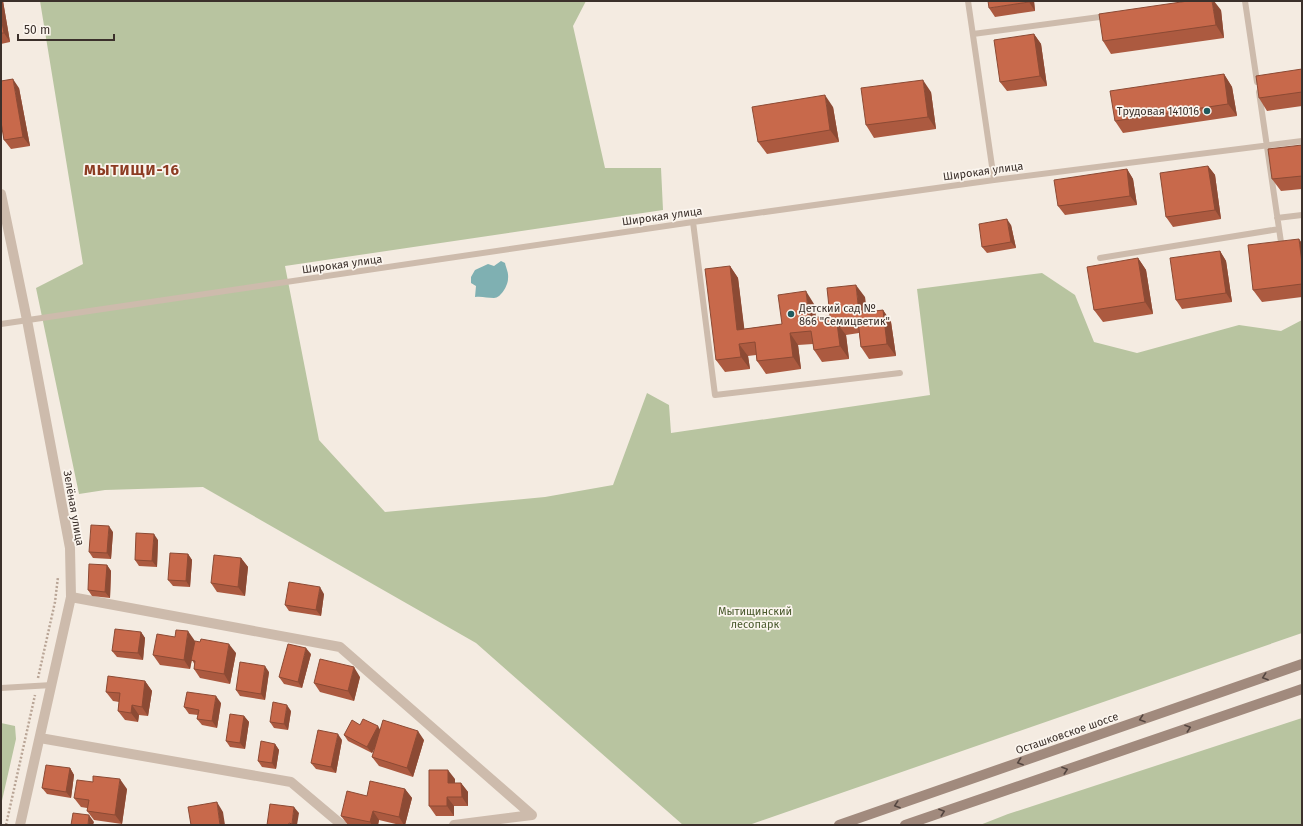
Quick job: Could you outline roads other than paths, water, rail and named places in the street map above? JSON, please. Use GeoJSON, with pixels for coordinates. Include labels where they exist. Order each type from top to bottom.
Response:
{"type":"FeatureCollection","features":[{"type":"Feature","properties":{"kind":"main road","name":"Осташковское шоссе"},"geometry":{"type":"LineString","coordinates":[[839,825],[1302,664]]}},
{"type":"Feature","properties":{"kind":"main road"},"geometry":{"type":"LineString","coordinates":[[905,825],[1302,689]]}},
{"type":"Feature","properties":{"kind":"street","name":"Зелёная улица"},"geometry":{"type":"LineString","coordinates":[[1,194],[27,320],[70,548],[71,597],[20,825]]}},
{"type":"Feature","properties":{"kind":"street"},"geometry":{"type":"LineString","coordinates":[[71,597],[340,647],[532,814],[454,825]]}},
{"type":"Feature","properties":{"kind":"street"},"geometry":{"type":"LineString","coordinates":[[40,738],[291,782],[342,825]]}},
{"type":"Feature","properties":{"kind":"lane"},"geometry":{"type":"LineString","coordinates":[[968,1],[994,180]]}},
{"type":"Feature","properties":{"kind":"lane"},"geometry":{"type":"LineString","coordinates":[[1245,1],[1282,249]]}},
{"type":"Feature","properties":{"kind":"lane"},"geometry":{"type":"LineString","coordinates":[[973,34],[1112,15]]}},
{"type":"Feature","properties":{"kind":"lane","name":"Широкая улица"},"geometry":{"type":"LineString","coordinates":[[1,324],[693,222],[994,180],[1302,141]]}},
{"type":"Feature","properties":{"kind":"lane"},"geometry":{"type":"LineString","coordinates":[[1277,218],[1302,215]]}},
{"type":"Feature","properties":{"kind":"lane"},"geometry":{"type":"LineString","coordinates":[[693,222],[715,395],[900,373]]}},
{"type":"Feature","properties":{"kind":"lane"},"geometry":{"type":"LineString","coordinates":[[1100,258],[1279,229]]}},
{"type":"Feature","properties":{"kind":"lane"},"geometry":{"type":"LineString","coordinates":[[1,688],[52,685]]}},
{"type":"Feature","properties":{"kind":"water"},"geometry":{"type":"Polygon","coordinates":[[[501,261],[505,263],[508,275],[508,282],[504,291],[499,296],[494,298],[475,297],[476,286],[471,283],[471,277],[475,270],[488,264],[494,266],[501,261]]]}},
{"type":"Feature","properties":{"kind":"place","name":"Трудовая 141016"},"geometry":{"type":"Point","coordinates":[1207,111]}},
{"type":"Feature","properties":{"kind":"place","name":"Детский сад № 866 \"Семицветик\""},"geometry":{"type":"Point","coordinates":[791,314]}},
{"type":"Feature","properties":{"kind":"district","name":"МЫТИЩИ-16"},"geometry":{"type":"Point","coordinates":[132,170]}},
{"type":"Feature","properties":{"kind":"park label","name":"Мытищинский лесопарк"},"geometry":{"type":"Point","coordinates":[755,617]}}]}
